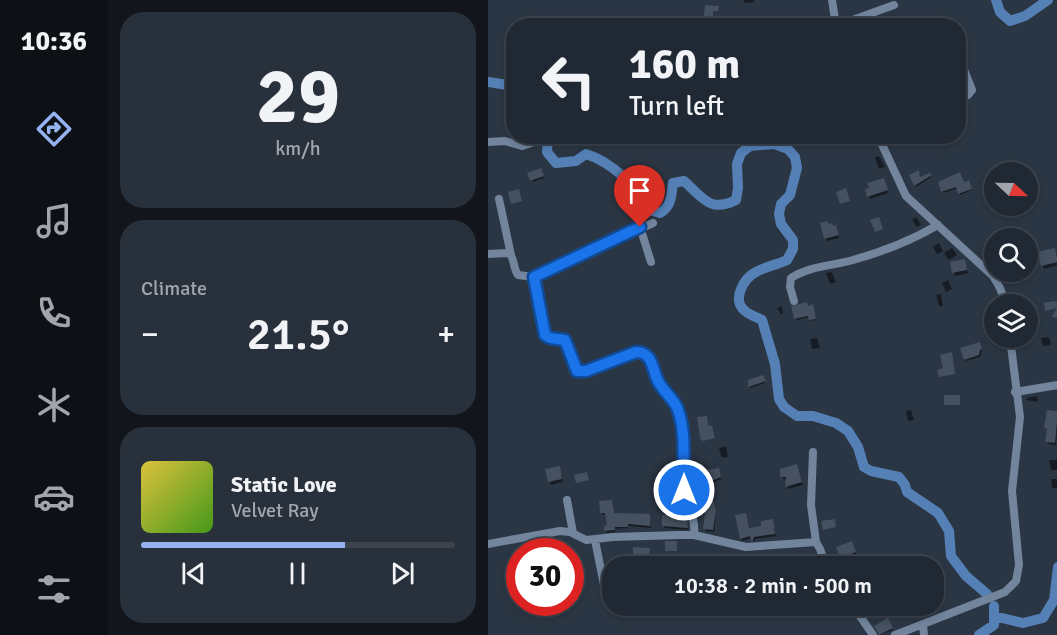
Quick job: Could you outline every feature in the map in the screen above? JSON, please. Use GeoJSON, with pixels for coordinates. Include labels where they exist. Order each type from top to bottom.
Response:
{"type":"FeatureCollection","features":[{"type":"Feature","properties":{"kind":"street"},"geometry":{"type":"LineString","coordinates":[[832,0],[835,18]]}},
{"type":"Feature","properties":{"kind":"street"},"geometry":{"type":"LineString","coordinates":[[858,18],[894,5]]}},
{"type":"Feature","properties":{"kind":"street"},"geometry":{"type":"LineString","coordinates":[[966,75],[972,90],[966,96]]}},
{"type":"Feature","properties":{"kind":"street"},"geometry":{"type":"LineString","coordinates":[[488,142],[506,141]]}},
{"type":"Feature","properties":{"kind":"street"},"geometry":{"type":"LineString","coordinates":[[882,144],[906,196],[993,276],[1002,294]]}},
{"type":"Feature","properties":{"kind":"street"},"geometry":{"type":"LineString","coordinates":[[499,199],[511,255],[518,275],[534,277],[653,223]]}},
{"type":"Feature","properties":{"kind":"street"},"geometry":{"type":"LineString","coordinates":[[794,300],[790,287],[791,278],[799,273],[851,260],[902,242],[938,225]]}},
{"type":"Feature","properties":{"kind":"street"},"geometry":{"type":"LineString","coordinates":[[640,227],[651,262]]}},
{"type":"Feature","properties":{"kind":"street"},"geometry":{"type":"LineString","coordinates":[[488,254],[511,255]]}},
{"type":"Feature","properties":{"kind":"street"},"geometry":{"type":"LineString","coordinates":[[534,277],[545,335],[565,340],[577,371],[586,371],[636,352],[642,352],[649,357],[661,388],[677,408],[680,418],[684,441],[684,490],[694,521],[694,535]]}},
{"type":"Feature","properties":{"kind":"street"},"geometry":{"type":"LineString","coordinates":[[896,635],[1006,592],[1016,580],[1019,565],[1012,491],[1020,417],[1011,348]]}},
{"type":"Feature","properties":{"kind":"street"},"geometry":{"type":"LineString","coordinates":[[1015,392],[1058,386]]}},
{"type":"Feature","properties":{"kind":"street"},"geometry":{"type":"LineString","coordinates":[[813,452],[812,505],[816,542],[822,556]]}},
{"type":"Feature","properties":{"kind":"street"},"geometry":{"type":"LineString","coordinates":[[567,500],[573,533]]}},
{"type":"Feature","properties":{"kind":"street"},"geometry":{"type":"LineString","coordinates":[[488,544],[560,531],[573,533],[580,539],[595,540],[624,536],[694,535],[746,547],[816,542]]}},
{"type":"Feature","properties":{"kind":"street"},"geometry":{"type":"LineString","coordinates":[[595,540],[602,575]]}},
{"type":"Feature","properties":{"kind":"street"},"geometry":{"type":"LineString","coordinates":[[860,616],[873,635]]}},
{"type":"Feature","properties":{"kind":"street"},"geometry":{"type":"LineString","coordinates":[[923,624],[924,635]]}},
{"type":"Feature","properties":{"kind":"building"},"geometry":{"type":"Polygon","coordinates":[[[705,5],[719,6],[718,11],[713,11],[713,17],[704,16],[705,5]]]}},
{"type":"Feature","properties":{"kind":"building"},"geometry":{"type":"Polygon","coordinates":[[[541,168],[544,176],[530,181],[527,173],[541,168]]]}},
{"type":"Feature","properties":{"kind":"building"},"geometry":{"type":"Polygon","coordinates":[[[919,170],[920,177],[930,173],[932,175],[914,186],[909,175],[919,170]]]}},
{"type":"Feature","properties":{"kind":"building"},"geometry":{"type":"Polygon","coordinates":[[[960,172],[964,182],[969,180],[972,189],[958,194],[956,187],[941,192],[938,182],[960,172]]]}},
{"type":"Feature","properties":{"kind":"building"},"geometry":{"type":"Polygon","coordinates":[[[884,178],[888,190],[867,197],[865,189],[869,188],[867,183],[884,178]]]}},
{"type":"Feature","properties":{"kind":"building"},"geometry":{"type":"Polygon","coordinates":[[[846,188],[850,201],[840,204],[836,192],[846,188]]]}},
{"type":"Feature","properties":{"kind":"building"},"geometry":{"type":"Polygon","coordinates":[[[519,189],[522,201],[511,204],[508,192],[519,189]]]}},
{"type":"Feature","properties":{"kind":"building"},"geometry":{"type":"Polygon","coordinates":[[[879,217],[883,229],[875,232],[870,220],[879,217]]]}},
{"type":"Feature","properties":{"kind":"building"},"geometry":{"type":"Polygon","coordinates":[[[828,221],[828,224],[836,225],[839,235],[824,239],[820,223],[828,221]]]}},
{"type":"Feature","properties":{"kind":"building"},"geometry":{"type":"Polygon","coordinates":[[[1055,248],[1058,262],[1041,266],[1038,252],[1055,248]]]}},
{"type":"Feature","properties":{"kind":"building"},"geometry":{"type":"Polygon","coordinates":[[[965,259],[967,270],[952,273],[950,262],[965,259]]]}},
{"type":"Feature","properties":{"kind":"building"},"geometry":{"type":"Polygon","coordinates":[[[1054,301],[1058,303],[1058,318],[1052,317],[1057,308],[1045,311],[1044,303],[1054,301]]]}},
{"type":"Feature","properties":{"kind":"building"},"geometry":{"type":"Polygon","coordinates":[[[807,302],[808,306],[813,304],[816,319],[809,320],[808,316],[794,319],[791,306],[807,302]]]}},
{"type":"Feature","properties":{"kind":"building"},"geometry":{"type":"Polygon","coordinates":[[[980,342],[982,349],[979,355],[964,360],[960,348],[980,342]]]}},
{"type":"Feature","properties":{"kind":"building"},"geometry":{"type":"Polygon","coordinates":[[[952,352],[955,374],[939,377],[937,370],[943,368],[940,355],[952,352]]]}},
{"type":"Feature","properties":{"kind":"building"},"geometry":{"type":"Polygon","coordinates":[[[763,375],[766,381],[748,387],[748,380],[763,375]]]}},
{"type":"Feature","properties":{"kind":"building"},"geometry":{"type":"Polygon","coordinates":[[[944,395],[960,395],[960,405],[944,405],[944,395]]]}},
{"type":"Feature","properties":{"kind":"building"},"geometry":{"type":"Polygon","coordinates":[[[1047,410],[1058,411],[1055,443],[1045,442],[1047,429],[1044,428],[1047,410]]]}},
{"type":"Feature","properties":{"kind":"building"},"geometry":{"type":"Polygon","coordinates":[[[707,416],[708,425],[712,426],[715,438],[703,441],[700,438],[697,417],[707,416]]]}},
{"type":"Feature","properties":{"kind":"building"},"geometry":{"type":"Polygon","coordinates":[[[797,464],[802,482],[785,487],[786,477],[780,477],[780,469],[797,464]]]}},
{"type":"Feature","properties":{"kind":"building"},"geometry":{"type":"Polygon","coordinates":[[[560,466],[562,479],[548,482],[545,469],[560,466]]]}},
{"type":"Feature","properties":{"kind":"building"},"geometry":{"type":"Polygon","coordinates":[[[719,468],[721,477],[705,484],[708,496],[712,495],[716,511],[713,530],[703,529],[705,513],[694,477],[708,474],[706,470],[719,468]]]}},
{"type":"Feature","properties":{"kind":"building"},"geometry":{"type":"Polygon","coordinates":[[[587,472],[589,480],[576,483],[574,475],[587,472]]]}},
{"type":"Feature","properties":{"kind":"building"},"geometry":{"type":"Polygon","coordinates":[[[671,491],[672,503],[659,505],[658,493],[671,491]]]}},
{"type":"Feature","properties":{"kind":"building"},"geometry":{"type":"Polygon","coordinates":[[[612,500],[614,513],[650,514],[650,526],[628,524],[628,527],[615,527],[615,530],[604,531],[604,526],[607,525],[605,513],[600,513],[599,501],[612,500]]]}},
{"type":"Feature","properties":{"kind":"building"},"geometry":{"type":"Polygon","coordinates":[[[746,513],[749,528],[761,526],[761,521],[773,519],[775,534],[754,537],[751,541],[750,536],[740,539],[735,515],[746,513]]]}},
{"type":"Feature","properties":{"kind":"building"},"geometry":{"type":"Polygon","coordinates":[[[662,515],[678,515],[678,518],[687,518],[688,528],[662,526],[662,515]]]}},
{"type":"Feature","properties":{"kind":"building"},"geometry":{"type":"Polygon","coordinates":[[[835,519],[836,527],[823,530],[821,521],[835,519]]]}},
{"type":"Feature","properties":{"kind":"building"},"geometry":{"type":"Polygon","coordinates":[[[665,541],[677,541],[677,551],[665,551],[665,541]]]}},
{"type":"Feature","properties":{"kind":"building"},"geometry":{"type":"Polygon","coordinates":[[[852,541],[856,552],[839,556],[836,547],[852,541]]]}},
{"type":"Feature","properties":{"kind":"building"},"geometry":{"type":"Polygon","coordinates":[[[633,547],[650,548],[649,556],[633,556],[633,547]]]}},
{"type":"Feature","properties":{"kind":"building"},"geometry":{"type":"Polygon","coordinates":[[[888,618],[893,628],[879,635],[874,626],[888,618]]]}},
{"type":"Feature","properties":{"kind":"waterway"},"geometry":{"type":"LineString","coordinates":[[996,0],[1000,12],[1010,21],[1025,16],[1048,0]]}},
{"type":"Feature","properties":{"kind":"waterway"},"geometry":{"type":"LineString","coordinates":[[488,82],[506,85]]}},
{"type":"Feature","properties":{"kind":"waterway"},"geometry":{"type":"LineString","coordinates":[[548,144],[547,152],[556,163],[576,161],[586,154],[615,169],[653,211],[660,213],[669,204],[673,183],[684,181],[707,202],[720,205],[736,200],[737,164],[741,153],[750,146],[774,144]]}},
{"type":"Feature","properties":{"kind":"waterway"},"geometry":{"type":"LineString","coordinates":[[774,144],[788,149],[795,157],[797,168],[790,195],[781,204],[779,214],[781,224],[793,240],[793,249],[787,260],[764,268],[747,279],[739,295],[739,301],[745,311],[762,320],[775,364],[779,399],[784,407],[797,416],[813,416],[836,423],[848,431],[858,447],[864,467],[871,471],[899,477],[907,492],[938,513],[949,531],[951,556],[966,576],[987,594]]}},
{"type":"Feature","properties":{"kind":"waterway"},"geometry":{"type":"LineString","coordinates":[[994,616],[1023,623],[1043,618],[1054,600],[1058,567]]}},
{"type":"Feature","properties":{"kind":"waterway"},"geometry":{"type":"LineString","coordinates":[[979,635],[994,625],[994,606]]}},
{"type":"Feature","properties":{"kind":"route"},"geometry":{"type":"LineString","coordinates":[[640,227],[534,277],[543,331],[547,337],[565,340],[577,371],[580,372],[636,352],[642,352],[649,357],[661,388],[677,408],[680,418],[684,441],[684,490]]}}]}
